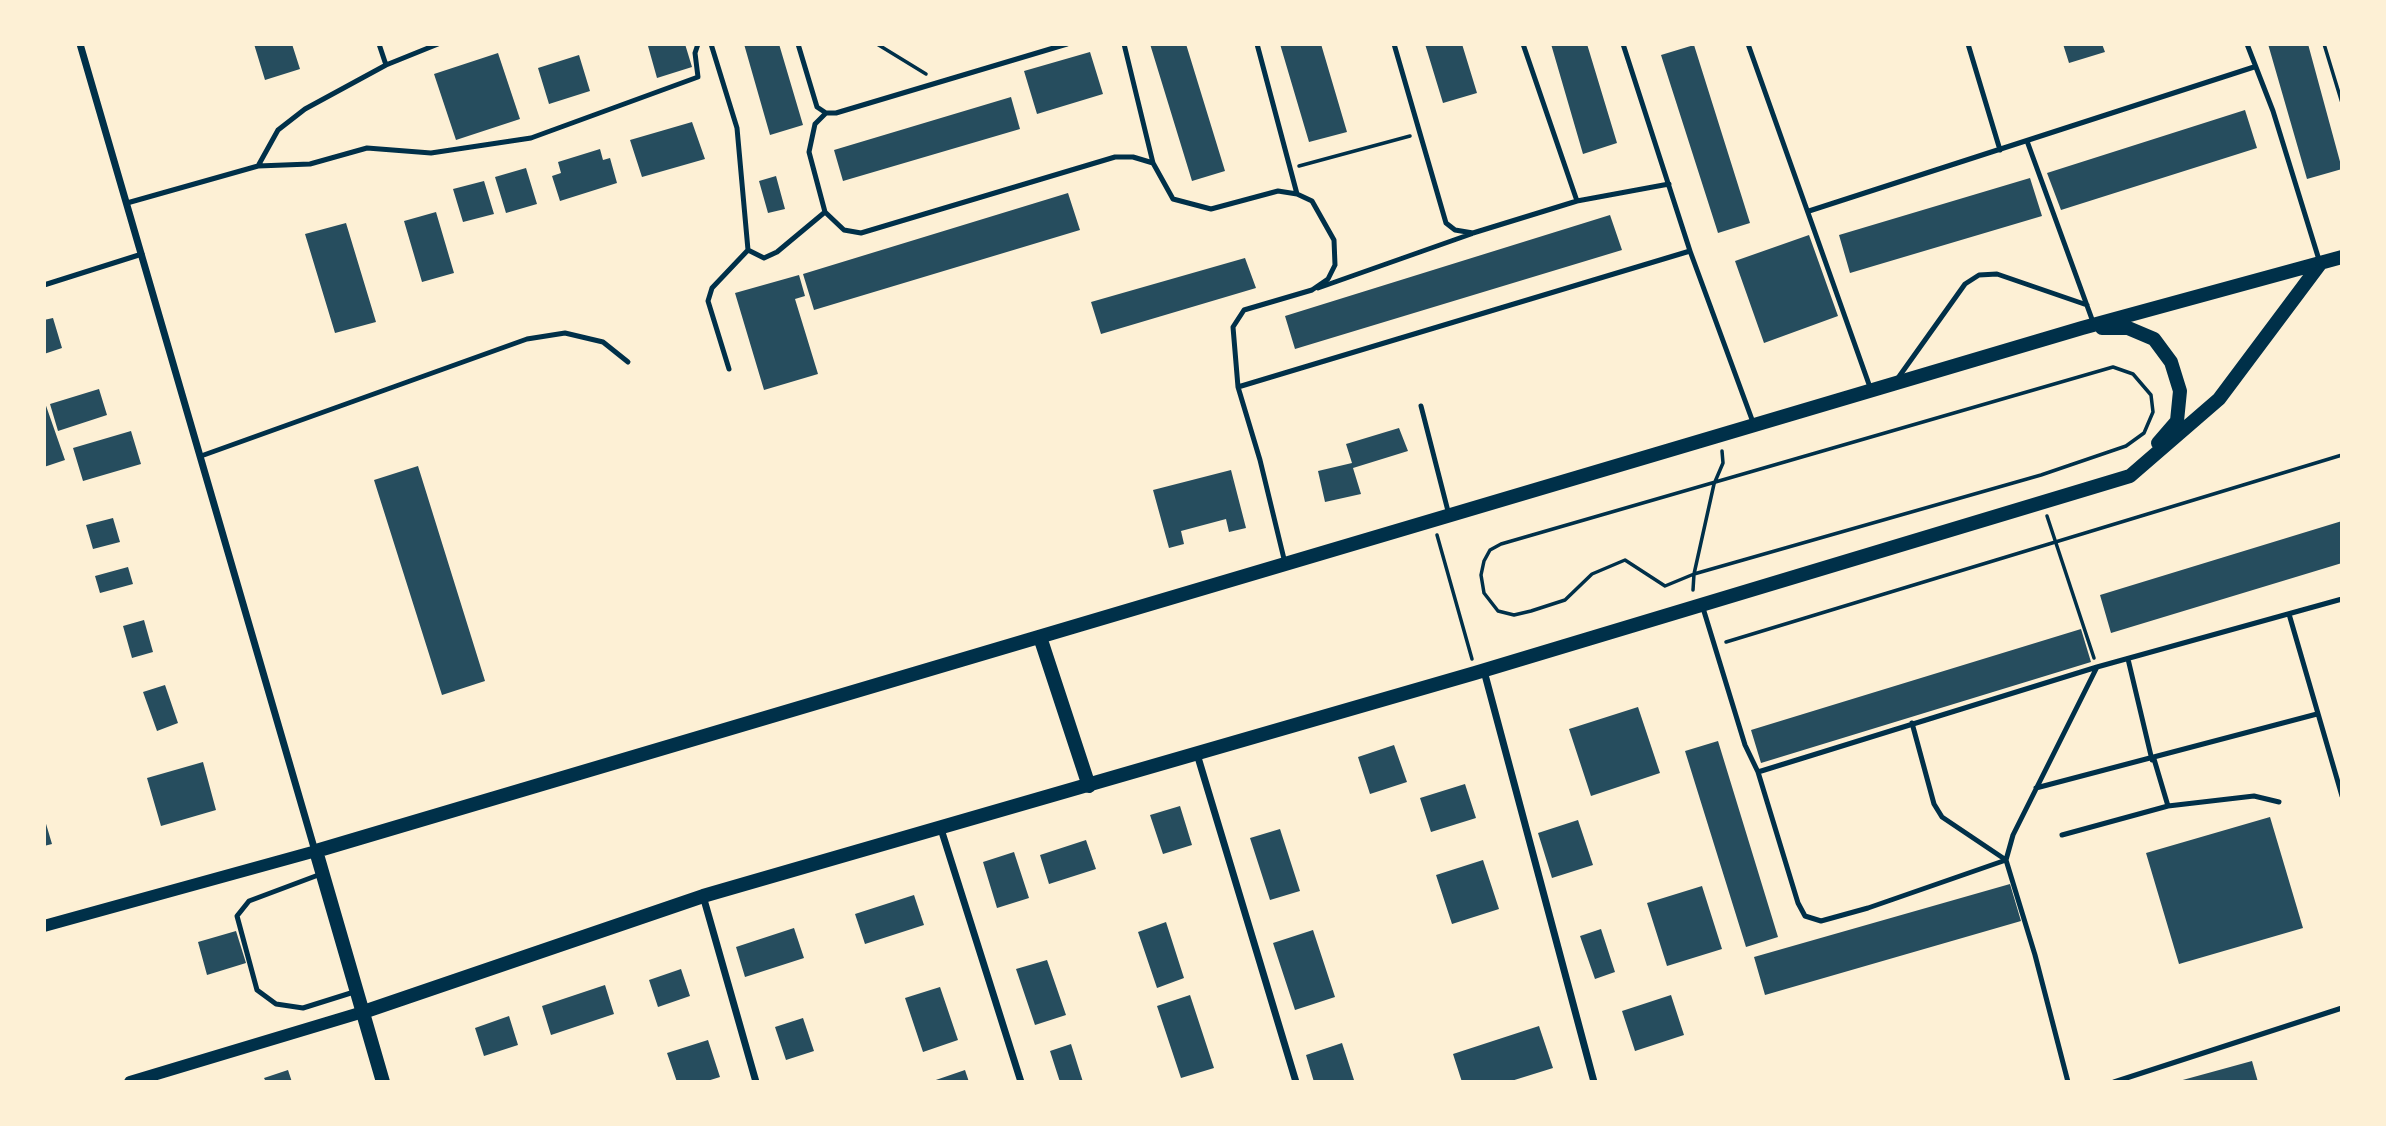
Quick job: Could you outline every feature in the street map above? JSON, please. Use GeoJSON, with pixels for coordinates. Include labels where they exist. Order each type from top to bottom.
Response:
{"type":"FeatureCollection","features":[{"type":"Feature","properties":{"kind":"main road"},"geometry":{"type":"LineString","coordinates":[[383,1082],[316,851],[2088,326],[2342,257]]}},
{"type":"Feature","properties":{"kind":"main road"},"geometry":{"type":"LineString","coordinates":[[363,1012],[703,896],[1198,754],[2130,476],[2220,399],[2320,264]]}},
{"type":"Feature","properties":{"kind":"main road"},"geometry":{"type":"LineString","coordinates":[[2088,326],[2128,328],[2154,339],[2171,362],[2180,391],[2177,421],[2130,476]]}},
{"type":"Feature","properties":{"kind":"main road"},"geometry":{"type":"LineString","coordinates":[[1040,636],[1089,786]]}},
{"type":"Feature","properties":{"kind":"street"},"geometry":{"type":"LineString","coordinates":[[44,926],[316,851],[80,44]]}},
{"type":"Feature","properties":{"kind":"street"},"geometry":{"type":"LineString","coordinates":[[1479,671],[1594,1082]]}},
{"type":"Feature","properties":{"kind":"street"},"geometry":{"type":"LineString","coordinates":[[1198,754],[1296,1082]]}},
{"type":"Feature","properties":{"kind":"street"},"geometry":{"type":"LineString","coordinates":[[941,829],[1021,1082]]}},
{"type":"Feature","properties":{"kind":"street"},"geometry":{"type":"LineString","coordinates":[[703,896],[756,1082]]}},
{"type":"Feature","properties":{"kind":"street"},"geometry":{"type":"LineString","coordinates":[[136,1081],[363,1012]]}},
{"type":"Feature","properties":{"kind":"lane"},"geometry":{"type":"LineString","coordinates":[[379,44],[386,65]]}},
{"type":"Feature","properties":{"kind":"lane"},"geometry":{"type":"LineString","coordinates":[[258,166],[278,131],[305,108],[386,65],[438,44]]}},
{"type":"Feature","properties":{"kind":"lane"},"geometry":{"type":"LineString","coordinates":[[127,203],[258,166],[310,164],[367,148],[431,153],[531,138],[698,77],[695,53],[698,44]]}},
{"type":"Feature","properties":{"kind":"lane"},"geometry":{"type":"LineString","coordinates":[[711,44],[737,128],[748,250],[712,288],[708,301],[729,369]]}},
{"type":"Feature","properties":{"kind":"lane"},"geometry":{"type":"LineString","coordinates":[[798,44],[817,107],[826,113],[836,113],[1067,44]]}},
{"type":"Feature","properties":{"kind":"lane"},"geometry":{"type":"LineString","coordinates":[[1124,44],[1153,163],[1173,199],[1193,206],[1224,207],[1278,191],[1297,194],[1312,201],[1334,240],[1335,265],[1328,278],[1312,290]]}},
{"type":"Feature","properties":{"kind":"lane"},"geometry":{"type":"LineString","coordinates":[[1257,44],[1297,194]]}},
{"type":"Feature","properties":{"kind":"lane"},"geometry":{"type":"LineString","coordinates":[[1394,44],[1446,223],[1462,233],[1473,233]]}},
{"type":"Feature","properties":{"kind":"lane"},"geometry":{"type":"LineString","coordinates":[[1523,44],[1577,201]]}},
{"type":"Feature","properties":{"kind":"lane"},"geometry":{"type":"LineString","coordinates":[[1623,44],[1690,251],[1754,425]]}},
{"type":"Feature","properties":{"kind":"lane"},"geometry":{"type":"LineString","coordinates":[[1751,44],[1871,390]]}},
{"type":"Feature","properties":{"kind":"lane"},"geometry":{"type":"LineString","coordinates":[[1968,44],[2000,149]]}},
{"type":"Feature","properties":{"kind":"lane"},"geometry":{"type":"LineString","coordinates":[[2247,44],[2273,111],[2320,264]]}},
{"type":"Feature","properties":{"kind":"lane"},"geometry":{"type":"LineString","coordinates":[[1809,211],[2254,67]]}},
{"type":"Feature","properties":{"kind":"lane"},"geometry":{"type":"LineString","coordinates":[[826,113],[815,124],[809,152],[825,212],[844,230],[861,233],[1115,157],[1133,157],[1153,163]]}},
{"type":"Feature","properties":{"kind":"lane"},"geometry":{"type":"LineString","coordinates":[[2027,141],[2087,305],[2088,326]]}},
{"type":"Feature","properties":{"kind":"lane"},"geometry":{"type":"LineString","coordinates":[[1285,563],[1260,460],[1238,387],[1233,327],[1244,310],[1312,290],[1473,233],[1577,201],[1669,184]]}},
{"type":"Feature","properties":{"kind":"lane"},"geometry":{"type":"LineString","coordinates":[[748,250],[764,258],[777,252],[825,212]]}},
{"type":"Feature","properties":{"kind":"lane"},"geometry":{"type":"LineString","coordinates":[[1238,387],[1690,251]]}},
{"type":"Feature","properties":{"kind":"lane"},"geometry":{"type":"LineString","coordinates":[[44,285],[142,254]]}},
{"type":"Feature","properties":{"kind":"lane"},"geometry":{"type":"LineString","coordinates":[[1894,384],[1965,284],[1979,275],[1997,274],[2087,305]]}},
{"type":"Feature","properties":{"kind":"lane"},"geometry":{"type":"LineString","coordinates":[[201,456],[527,340],[565,332],[603,342],[628,362]]}},
{"type":"Feature","properties":{"kind":"lane"},"geometry":{"type":"LineString","coordinates":[[1421,406],[1448,515]]}},
{"type":"Feature","properties":{"kind":"lane"},"geometry":{"type":"LineString","coordinates":[[1758,772],[2097,667],[2342,599]]}},
{"type":"Feature","properties":{"kind":"lane"},"geometry":{"type":"LineString","coordinates":[[1697,606],[1714,646],[1745,745],[1758,772],[1798,903],[1805,916],[1821,920],[1868,908],[2006,860]]}},
{"type":"Feature","properties":{"kind":"lane"},"geometry":{"type":"LineString","coordinates":[[2288,614],[2342,796]]}},
{"type":"Feature","properties":{"kind":"lane"},"geometry":{"type":"LineString","coordinates":[[2128,659],[2153,760],[2168,806]]}},
{"type":"Feature","properties":{"kind":"lane"},"geometry":{"type":"LineString","coordinates":[[2068,1082],[2035,955],[2006,860],[2013,835],[2097,667]]}},
{"type":"Feature","properties":{"kind":"lane"},"geometry":{"type":"LineString","coordinates":[[2036,788],[2153,760],[2318,714]]}},
{"type":"Feature","properties":{"kind":"lane"},"geometry":{"type":"LineString","coordinates":[[1912,723],[1934,804],[1942,817],[2006,860]]}},
{"type":"Feature","properties":{"kind":"lane"},"geometry":{"type":"LineString","coordinates":[[2063,835],[2168,806],[2254,796],[2279,802]]}},
{"type":"Feature","properties":{"kind":"lane"},"geometry":{"type":"LineString","coordinates":[[321,874],[249,901],[237,916],[257,990],[276,1004],[303,1008],[356,991]]}},
{"type":"Feature","properties":{"kind":"lane"},"geometry":{"type":"LineString","coordinates":[[2114,1082],[2342,1009]]}},
{"type":"Feature","properties":{"kind":"path"},"geometry":{"type":"LineString","coordinates":[[877,44],[940,82]]}},
{"type":"Feature","properties":{"kind":"path"},"geometry":{"type":"LineString","coordinates":[[2324,44],[2342,103]]}},
{"type":"Feature","properties":{"kind":"path"},"geometry":{"type":"LineString","coordinates":[[1291,168],[1420,133]]}},
{"type":"Feature","properties":{"kind":"path"},"geometry":{"type":"LineString","coordinates":[[2113,368],[2133,374],[2151,395],[2153,412],[2144,433],[2126,446],[2041,475],[1694,574],[1665,586],[1625,560],[1592,574],[1566,600],[1514,615],[1498,611],[1484,593],[1481,575],[1490,550],[1501,544],[1714,484],[2113,368]]}},
{"type":"Feature","properties":{"kind":"path"},"geometry":{"type":"LineString","coordinates":[[1697,606],[1694,574],[1714,484],[1723,463],[1720,435]]}},
{"type":"Feature","properties":{"kind":"path"},"geometry":{"type":"LineString","coordinates":[[1714,646],[2342,455]]}},
{"type":"Feature","properties":{"kind":"path"},"geometry":{"type":"LineString","coordinates":[[2043,502],[2097,667]]}},
{"type":"Feature","properties":{"kind":"path"},"geometry":{"type":"LineString","coordinates":[[1433,519],[1479,671]]}},
{"type":"Feature","properties":{"kind":"building"},"geometry":{"type":"Polygon","coordinates":[[[254,44],[292,44],[300,69],[265,80],[254,44]]]}},
{"type":"Feature","properties":{"kind":"building"},"geometry":{"type":"Polygon","coordinates":[[[685,44],[692,67],[657,78],[648,46],[685,44]]]}},
{"type":"Feature","properties":{"kind":"building"},"geometry":{"type":"Polygon","coordinates":[[[744,44],[779,44],[803,125],[770,135],[744,44]]]}},
{"type":"Feature","properties":{"kind":"building"},"geometry":{"type":"Polygon","coordinates":[[[1150,44],[1186,44],[1225,171],[1192,181],[1150,44]]]}},
{"type":"Feature","properties":{"kind":"building"},"geometry":{"type":"Polygon","coordinates":[[[1280,44],[1321,44],[1347,132],[1309,142],[1280,44]]]}},
{"type":"Feature","properties":{"kind":"building"},"geometry":{"type":"Polygon","coordinates":[[[1425,44],[1462,44],[1477,93],[1443,103],[1425,44]]]}},
{"type":"Feature","properties":{"kind":"building"},"geometry":{"type":"Polygon","coordinates":[[[1551,44],[1587,44],[1617,143],[1583,154],[1551,44]]]}},
{"type":"Feature","properties":{"kind":"building"},"geometry":{"type":"Polygon","coordinates":[[[2063,44],[2102,44],[2105,52],[2069,63],[2063,44]]]}},
{"type":"Feature","properties":{"kind":"building"},"geometry":{"type":"Polygon","coordinates":[[[2268,44],[2308,44],[2342,169],[2307,179],[2268,44]]]}},
{"type":"Feature","properties":{"kind":"building"},"geometry":{"type":"Polygon","coordinates":[[[1694,45],[1750,223],[1718,233],[1661,55],[1694,45]]]}},
{"type":"Feature","properties":{"kind":"building"},"geometry":{"type":"Polygon","coordinates":[[[1090,52],[1103,94],[1037,114],[1024,71],[1090,52]]]}},
{"type":"Feature","properties":{"kind":"building"},"geometry":{"type":"Polygon","coordinates":[[[498,53],[520,119],[456,140],[434,74],[498,53]]]}},
{"type":"Feature","properties":{"kind":"building"},"geometry":{"type":"Polygon","coordinates":[[[579,55],[590,91],[549,104],[538,68],[579,55]]]}},
{"type":"Feature","properties":{"kind":"building"},"geometry":{"type":"Polygon","coordinates":[[[1011,97],[1020,129],[843,181],[834,150],[1011,97]]]}},
{"type":"Feature","properties":{"kind":"building"},"geometry":{"type":"Polygon","coordinates":[[[2245,110],[2257,148],[2061,210],[2047,173],[2245,110]]]}},
{"type":"Feature","properties":{"kind":"building"},"geometry":{"type":"Polygon","coordinates":[[[692,122],[705,159],[642,177],[630,140],[692,122]]]}},
{"type":"Feature","properties":{"kind":"building"},"geometry":{"type":"Polygon","coordinates":[[[600,149],[603,160],[610,158],[617,183],[560,201],[552,176],[561,173],[558,162],[600,149]]]}},
{"type":"Feature","properties":{"kind":"building"},"geometry":{"type":"Polygon","coordinates":[[[526,168],[537,204],[506,213],[495,177],[526,168]]]}},
{"type":"Feature","properties":{"kind":"building"},"geometry":{"type":"Polygon","coordinates":[[[776,176],[785,209],[768,213],[759,181],[776,176]]]}},
{"type":"Feature","properties":{"kind":"building"},"geometry":{"type":"Polygon","coordinates":[[[2030,178],[2042,216],[1850,273],[1839,235],[2030,178]]]}},
{"type":"Feature","properties":{"kind":"building"},"geometry":{"type":"Polygon","coordinates":[[[484,181],[494,214],[463,222],[453,189],[484,181]]]}},
{"type":"Feature","properties":{"kind":"building"},"geometry":{"type":"Polygon","coordinates":[[[1068,193],[1080,230],[814,310],[803,274],[1068,193]]]}},
{"type":"Feature","properties":{"kind":"building"},"geometry":{"type":"Polygon","coordinates":[[[436,212],[454,273],[422,282],[404,221],[436,212]]]}},
{"type":"Feature","properties":{"kind":"building"},"geometry":{"type":"Polygon","coordinates":[[[1610,215],[1622,250],[1295,349],[1285,316],[1610,215]]]}},
{"type":"Feature","properties":{"kind":"building"},"geometry":{"type":"Polygon","coordinates":[[[346,223],[376,322],[335,333],[305,234],[346,223]]]}},
{"type":"Feature","properties":{"kind":"building"},"geometry":{"type":"Polygon","coordinates":[[[1809,235],[1838,316],[1764,343],[1735,261],[1809,235]]]}},
{"type":"Feature","properties":{"kind":"building"},"geometry":{"type":"Polygon","coordinates":[[[1245,258],[1256,288],[1101,334],[1091,302],[1245,258]]]}},
{"type":"Feature","properties":{"kind":"building"},"geometry":{"type":"Polygon","coordinates":[[[799,275],[805,296],[795,299],[818,374],[764,390],[735,293],[799,275]]]}},
{"type":"Feature","properties":{"kind":"building"},"geometry":{"type":"Polygon","coordinates":[[[53,318],[62,348],[44,354],[44,320],[53,318]]]}},
{"type":"Feature","properties":{"kind":"building"},"geometry":{"type":"Polygon","coordinates":[[[99,389],[107,415],[58,431],[50,404],[99,389]]]}},
{"type":"Feature","properties":{"kind":"building"},"geometry":{"type":"Polygon","coordinates":[[[44,400],[65,460],[44,467],[44,400]]]}},
{"type":"Feature","properties":{"kind":"building"},"geometry":{"type":"Polygon","coordinates":[[[1399,428],[1408,451],[1353,468],[1361,494],[1325,502],[1318,471],[1352,463],[1346,444],[1399,428]]]}},
{"type":"Feature","properties":{"kind":"building"},"geometry":{"type":"Polygon","coordinates":[[[131,431],[141,464],[83,481],[73,448],[131,431]]]}},
{"type":"Feature","properties":{"kind":"building"},"geometry":{"type":"Polygon","coordinates":[[[418,466],[485,681],[442,695],[374,480],[418,466]]]}},
{"type":"Feature","properties":{"kind":"building"},"geometry":{"type":"Polygon","coordinates":[[[1231,470],[1246,528],[1229,532],[1226,519],[1181,531],[1184,544],[1169,548],[1153,490],[1231,470]]]}},
{"type":"Feature","properties":{"kind":"building"},"geometry":{"type":"Polygon","coordinates":[[[113,518],[120,542],[93,549],[86,525],[113,518]]]}},
{"type":"Feature","properties":{"kind":"building"},"geometry":{"type":"Polygon","coordinates":[[[2342,521],[2342,563],[2111,633],[2100,595],[2342,521]]]}},
{"type":"Feature","properties":{"kind":"building"},"geometry":{"type":"Polygon","coordinates":[[[128,567],[133,584],[100,593],[95,576],[128,567]]]}},
{"type":"Feature","properties":{"kind":"building"},"geometry":{"type":"Polygon","coordinates":[[[144,620],[153,652],[132,658],[123,626],[144,620]]]}},
{"type":"Feature","properties":{"kind":"building"},"geometry":{"type":"Polygon","coordinates":[[[2081,629],[2091,662],[1761,763],[1751,730],[2081,629]]]}},
{"type":"Feature","properties":{"kind":"building"},"geometry":{"type":"Polygon","coordinates":[[[165,685],[178,723],[157,731],[143,692],[165,685]]]}},
{"type":"Feature","properties":{"kind":"building"},"geometry":{"type":"Polygon","coordinates":[[[1638,707],[1660,773],[1591,796],[1569,729],[1638,707]]]}},
{"type":"Feature","properties":{"kind":"building"},"geometry":{"type":"Polygon","coordinates":[[[1718,741],[1778,937],[1746,947],[1685,751],[1718,741]]]}},
{"type":"Feature","properties":{"kind":"building"},"geometry":{"type":"Polygon","coordinates":[[[1394,745],[1407,782],[1370,794],[1358,757],[1394,745]]]}},
{"type":"Feature","properties":{"kind":"building"},"geometry":{"type":"Polygon","coordinates":[[[203,762],[216,810],[161,826],[147,778],[203,762]]]}},
{"type":"Feature","properties":{"kind":"building"},"geometry":{"type":"Polygon","coordinates":[[[1465,784],[1476,818],[1431,832],[1420,798],[1465,784]]]}},
{"type":"Feature","properties":{"kind":"building"},"geometry":{"type":"Polygon","coordinates":[[[1180,806],[1192,845],[1163,854],[1150,815],[1180,806]]]}},
{"type":"Feature","properties":{"kind":"building"},"geometry":{"type":"Polygon","coordinates":[[[44,817],[52,844],[44,846],[44,817]]]}},
{"type":"Feature","properties":{"kind":"building"},"geometry":{"type":"Polygon","coordinates":[[[2270,817],[2303,928],[2179,964],[2146,853],[2270,817]]]}},
{"type":"Feature","properties":{"kind":"building"},"geometry":{"type":"Polygon","coordinates":[[[1578,820],[1593,865],[1552,878],[1538,833],[1578,820]]]}},
{"type":"Feature","properties":{"kind":"building"},"geometry":{"type":"Polygon","coordinates":[[[1280,829],[1300,891],[1270,900],[1250,838],[1280,829]]]}},
{"type":"Feature","properties":{"kind":"building"},"geometry":{"type":"Polygon","coordinates":[[[1086,840],[1096,869],[1049,884],[1040,855],[1086,840]]]}},
{"type":"Feature","properties":{"kind":"building"},"geometry":{"type":"Polygon","coordinates":[[[1014,852],[1029,898],[997,908],[983,862],[1014,852]]]}},
{"type":"Feature","properties":{"kind":"building"},"geometry":{"type":"Polygon","coordinates":[[[1483,860],[1499,909],[1452,924],[1436,875],[1483,860]]]}},
{"type":"Feature","properties":{"kind":"building"},"geometry":{"type":"Polygon","coordinates":[[[2010,884],[2021,921],[1765,995],[1754,957],[2010,884]]]}},
{"type":"Feature","properties":{"kind":"building"},"geometry":{"type":"Polygon","coordinates":[[[1702,886],[1722,949],[1667,966],[1647,903],[1702,886]]]}},
{"type":"Feature","properties":{"kind":"building"},"geometry":{"type":"Polygon","coordinates":[[[914,895],[924,925],[865,944],[855,914],[914,895]]]}},
{"type":"Feature","properties":{"kind":"building"},"geometry":{"type":"Polygon","coordinates":[[[1166,922],[1184,978],[1157,988],[1138,932],[1166,922]]]}},
{"type":"Feature","properties":{"kind":"building"},"geometry":{"type":"Polygon","coordinates":[[[794,928],[804,958],[745,977],[736,947],[794,928]]]}},
{"type":"Feature","properties":{"kind":"building"},"geometry":{"type":"Polygon","coordinates":[[[1601,929],[1615,972],[1595,979],[1580,936],[1601,929]]]}},
{"type":"Feature","properties":{"kind":"building"},"geometry":{"type":"Polygon","coordinates":[[[1313,930],[1335,997],[1295,1010],[1273,943],[1313,930]]]}},
{"type":"Feature","properties":{"kind":"building"},"geometry":{"type":"Polygon","coordinates":[[[236,931],[246,963],[207,975],[198,942],[236,931]]]}},
{"type":"Feature","properties":{"kind":"building"},"geometry":{"type":"Polygon","coordinates":[[[1047,960],[1066,1015],[1035,1025],[1016,969],[1047,960]]]}},
{"type":"Feature","properties":{"kind":"building"},"geometry":{"type":"Polygon","coordinates":[[[681,969],[690,996],[658,1007],[649,980],[681,969]]]}},
{"type":"Feature","properties":{"kind":"building"},"geometry":{"type":"Polygon","coordinates":[[[605,985],[614,1014],[551,1035],[542,1006],[605,985]]]}},
{"type":"Feature","properties":{"kind":"building"},"geometry":{"type":"Polygon","coordinates":[[[940,987],[958,1040],[923,1052],[905,998],[940,987]]]}},
{"type":"Feature","properties":{"kind":"building"},"geometry":{"type":"Polygon","coordinates":[[[1190,995],[1214,1068],[1181,1078],[1157,1006],[1190,995]]]}},
{"type":"Feature","properties":{"kind":"building"},"geometry":{"type":"Polygon","coordinates":[[[1671,995],[1684,1035],[1635,1051],[1622,1011],[1671,995]]]}},
{"type":"Feature","properties":{"kind":"building"},"geometry":{"type":"Polygon","coordinates":[[[509,1016],[518,1045],[484,1056],[475,1028],[509,1016]]]}},
{"type":"Feature","properties":{"kind":"building"},"geometry":{"type":"Polygon","coordinates":[[[803,1018],[814,1051],[786,1060],[775,1027],[803,1018]]]}},
{"type":"Feature","properties":{"kind":"building"},"geometry":{"type":"Polygon","coordinates":[[[1539,1026],[1553,1068],[1508,1082],[1462,1082],[1453,1054],[1539,1026]]]}},
{"type":"Feature","properties":{"kind":"building"},"geometry":{"type":"Polygon","coordinates":[[[708,1040],[720,1077],[704,1082],[677,1082],[667,1053],[708,1040]]]}},
{"type":"Feature","properties":{"kind":"building"},"geometry":{"type":"Polygon","coordinates":[[[1342,1043],[1354,1080],[1314,1082],[1306,1055],[1342,1043]]]}},
{"type":"Feature","properties":{"kind":"building"},"geometry":{"type":"Polygon","coordinates":[[[1071,1044],[1083,1082],[1060,1082],[1050,1051],[1071,1044]]]}},
{"type":"Feature","properties":{"kind":"building"},"geometry":{"type":"Polygon","coordinates":[[[2252,1061],[2258,1082],[2179,1082],[2179,1081],[2252,1061]]]}},
{"type":"Feature","properties":{"kind":"building"},"geometry":{"type":"Polygon","coordinates":[[[288,1070],[292,1082],[266,1082],[264,1078],[288,1070]]]}},
{"type":"Feature","properties":{"kind":"building"},"geometry":{"type":"Polygon","coordinates":[[[965,1070],[969,1082],[930,1082],[965,1070]]]}}]}
